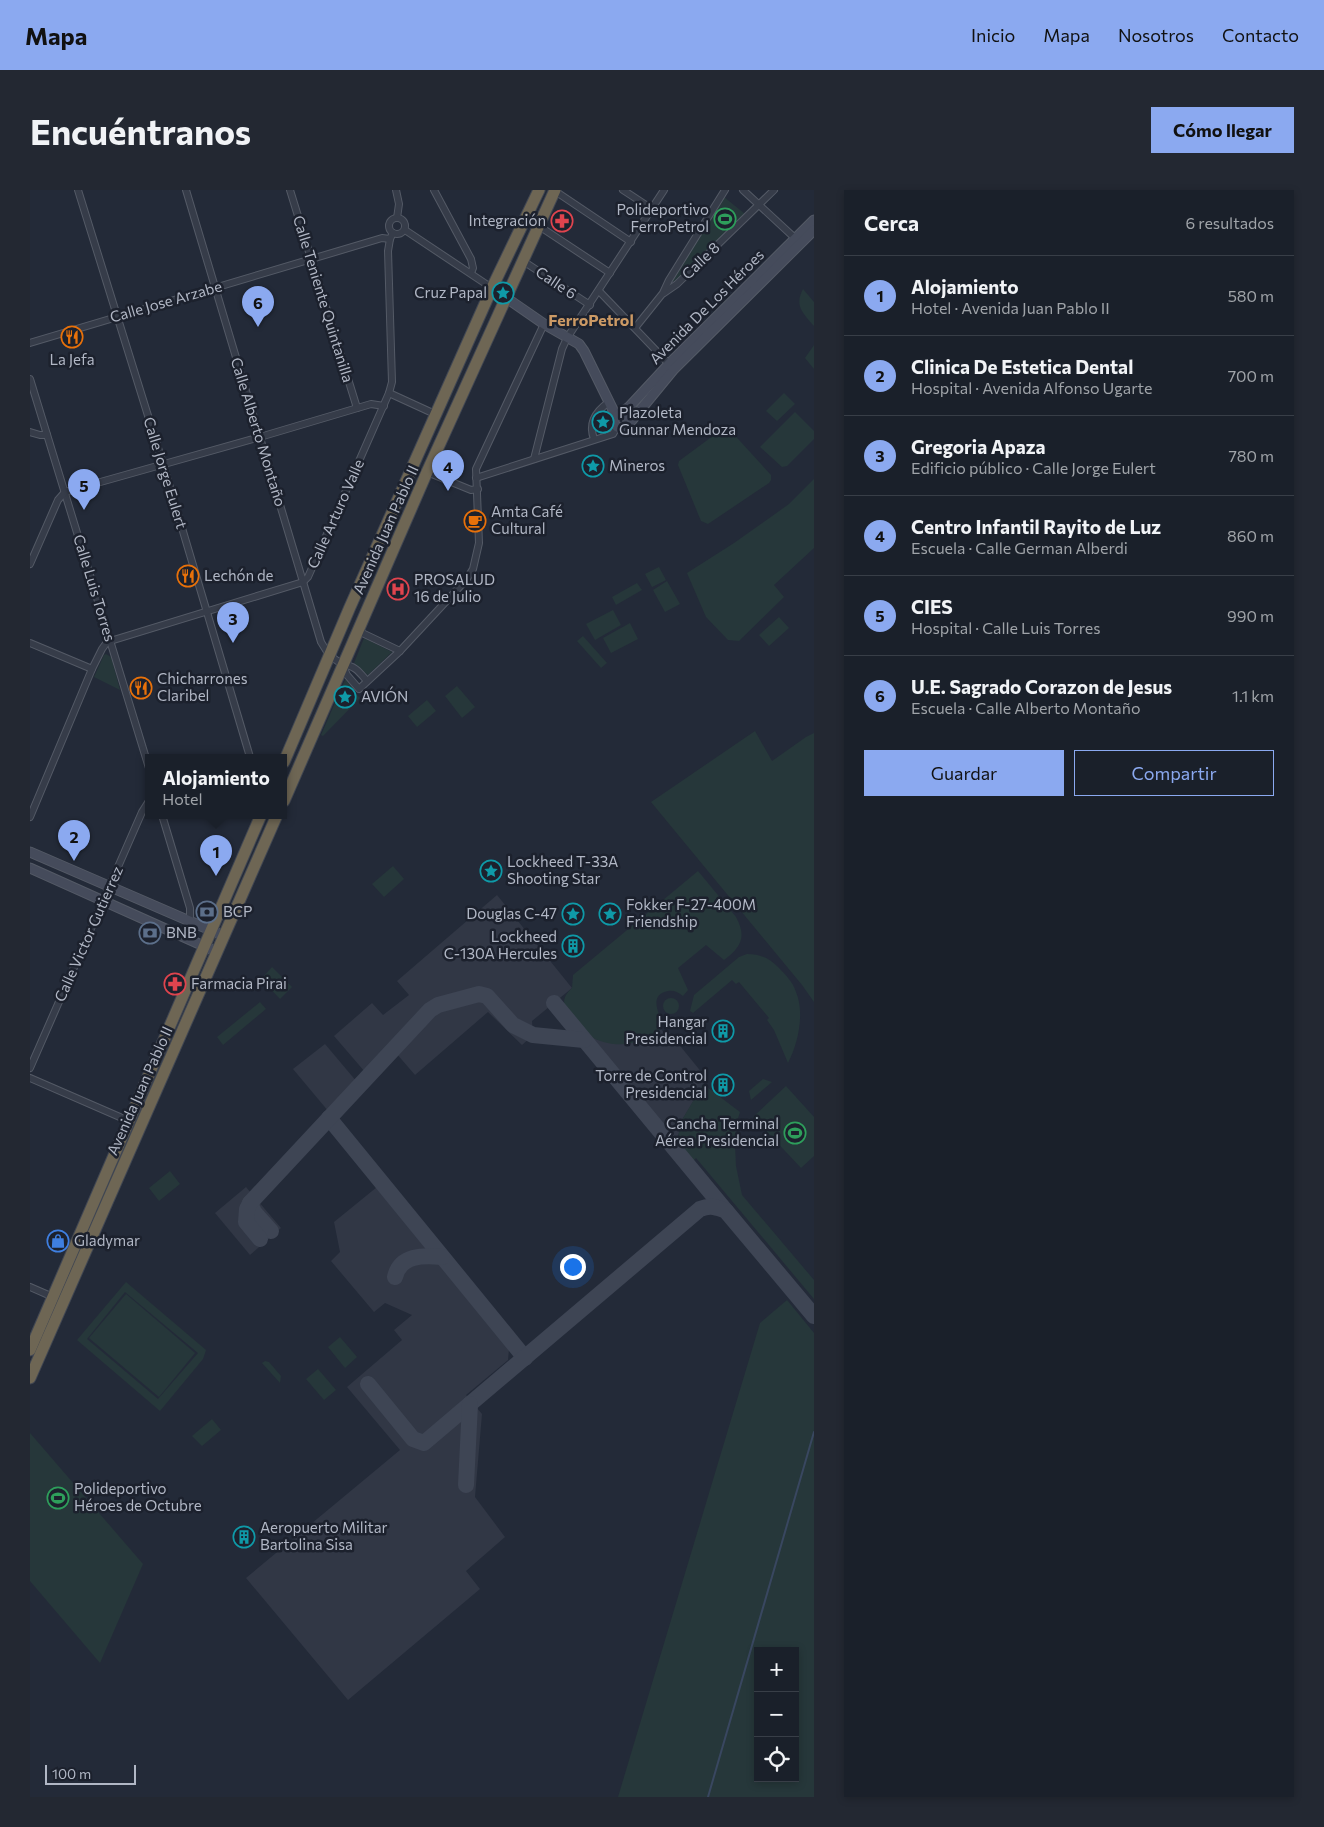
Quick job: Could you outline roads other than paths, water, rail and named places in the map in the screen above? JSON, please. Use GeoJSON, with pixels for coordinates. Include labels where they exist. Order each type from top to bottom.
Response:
{"type":"FeatureCollection","features":[{"type":"Feature","properties":{"kind":"highway","name":"Avenida Juan Pablo II"},"geometry":{"type":"LineString","coordinates":[[287,755],[329,655],[492,288],[540,190]]}},
{"type":"Feature","properties":{"kind":"highway","name":"Avenida Juan Pablo II"},"geometry":{"type":"LineString","coordinates":[[287,794],[427,472],[555,191]]}},
{"type":"Feature","properties":{"kind":"highway","name":"Avenida Juan Pablo II"},"geometry":{"type":"LineString","coordinates":[[30,1350],[259,819]]}},
{"type":"Feature","properties":{"kind":"highway","name":"Avenida Juan Pablo II"},"geometry":{"type":"LineString","coordinates":[[30,1378],[275,819]]}},
{"type":"Feature","properties":{"kind":"street","name":"Calle Jorge Eulert"},"geometry":{"type":"LineString","coordinates":[[78,190],[163,464],[249,754]]}},
{"type":"Feature","properties":{"kind":"street","name":"Calle Alberto Montaño"},"geometry":{"type":"LineString","coordinates":[[186,190],[321,642],[329,655],[343,666]]}},
{"type":"Feature","properties":{"kind":"street","name":"Calle Teniente Quintanilla"},"geometry":{"type":"LineString","coordinates":[[290,190],[357,408]]}},
{"type":"Feature","properties":{"kind":"street"},"geometry":{"type":"LineString","coordinates":[[434,190],[471,259],[473,268],[471,273]]}},
{"type":"Feature","properties":{"kind":"street"},"geometry":{"type":"LineString","coordinates":[[623,190],[652,209]]}},
{"type":"Feature","properties":{"kind":"street"},"geometry":{"type":"LineString","coordinates":[[534,459],[562,349],[567,338],[664,190]]}},
{"type":"Feature","properties":{"kind":"street"},"geometry":{"type":"LineString","coordinates":[[634,328],[663,293],[669,280],[725,190]]}},
{"type":"Feature","properties":{"kind":"street"},"geometry":{"type":"LineString","coordinates":[[743,190],[798,241]]}},
{"type":"Feature","properties":{"kind":"street","name":"Calle 8"},"geometry":{"type":"LineString","coordinates":[[663,293],[677,284],[774,190]]}},
{"type":"Feature","properties":{"kind":"street"},"geometry":{"type":"LineString","coordinates":[[397,218],[399,191]]}},
{"type":"Feature","properties":{"kind":"street"},"geometry":{"type":"LineString","coordinates":[[555,191],[631,242]]}},
{"type":"Feature","properties":{"kind":"street"},"geometry":{"type":"LineString","coordinates":[[397,218],[389,224],[391,236],[405,230]]}},
{"type":"Feature","properties":{"kind":"street"},"geometry":{"type":"LineString","coordinates":[[397,218],[404,222],[405,230],[544,324],[579,344],[609,402],[618,414]]}},
{"type":"Feature","properties":{"kind":"street","name":"Avenida De Los Héroes"},"geometry":{"type":"LineString","coordinates":[[628,425],[674,369],[798,241],[814,220]]}},
{"type":"Feature","properties":{"kind":"street"},"geometry":{"type":"LineString","coordinates":[[539,226],[610,273]]}},
{"type":"Feature","properties":{"kind":"street","name":"Avenida De Los Héroes"},"geometry":{"type":"LineString","coordinates":[[618,414],[629,407],[669,364],[798,241],[814,230]]}},
{"type":"Feature","properties":{"kind":"street","name":"Calle Jose Arzabe"},"geometry":{"type":"LineString","coordinates":[[30,343],[391,236]]}},
{"type":"Feature","properties":{"kind":"street","name":"Calle Arturo Valle"},"geometry":{"type":"LineString","coordinates":[[110,642],[303,582],[311,572],[384,406],[392,382],[388,251],[391,236]]}},
{"type":"Feature","properties":{"kind":"street","name":"Calle 6"},"geometry":{"type":"LineString","coordinates":[[523,261],[590,305]]}},
{"type":"Feature","properties":{"kind":"street"},"geometry":{"type":"LineString","coordinates":[[599,291],[669,364]]}},
{"type":"Feature","properties":{"kind":"street"},"geometry":{"type":"LineString","coordinates":[[367,681],[355,668],[343,666],[347,675],[359,689],[400,651],[466,580],[473,569],[479,543],[476,470],[544,324]]}},
{"type":"Feature","properties":{"kind":"street","name":"Calle Luis Torres"},"geometry":{"type":"LineString","coordinates":[[30,379],[145,758]]}},
{"type":"Feature","properties":{"kind":"street"},"geometry":{"type":"LineString","coordinates":[[389,393],[437,415]]}},
{"type":"Feature","properties":{"kind":"street"},"geometry":{"type":"LineString","coordinates":[[594,439],[592,434],[593,420],[600,408],[609,402]]}},
{"type":"Feature","properties":{"kind":"street"},"geometry":{"type":"LineString","coordinates":[[30,564],[58,500],[65,492],[357,408],[376,404],[384,406]]}},
{"type":"Feature","properties":{"kind":"street"},"geometry":{"type":"LineString","coordinates":[[617,427],[621,428],[628,425],[628,418],[625,414],[618,414]]}},
{"type":"Feature","properties":{"kind":"street"},"geometry":{"type":"LineString","coordinates":[[617,427],[614,423],[618,414]]}},
{"type":"Feature","properties":{"kind":"street"},"geometry":{"type":"LineString","coordinates":[[476,478],[613,434],[617,427]]}},
{"type":"Feature","properties":{"kind":"street"},"geometry":{"type":"LineString","coordinates":[[30,432],[47,435]]}},
{"type":"Feature","properties":{"kind":"street"},"geometry":{"type":"LineString","coordinates":[[427,472],[471,490],[478,490]]}},
{"type":"Feature","properties":{"kind":"street"},"geometry":{"type":"LineString","coordinates":[[358,631],[400,651]]}},
{"type":"Feature","properties":{"kind":"street"},"geometry":{"type":"LineString","coordinates":[[30,817],[92,669],[102,649],[110,642]]}},
{"type":"Feature","properties":{"kind":"street"},"geometry":{"type":"LineString","coordinates":[[30,643],[92,669]]}},
{"type":"Feature","properties":{"kind":"street","name":"Calle Victor Gutierrez"},"geometry":{"type":"LineString","coordinates":[[30,1068],[145,806]]}},
{"type":"Feature","properties":{"kind":"street"},"geometry":{"type":"LineString","coordinates":[[163,819],[190,908],[190,921]]}},
{"type":"Feature","properties":{"kind":"street"},"geometry":{"type":"LineString","coordinates":[[30,852],[224,936]]}},
{"type":"Feature","properties":{"kind":"street"},"geometry":{"type":"LineString","coordinates":[[30,868],[217,952]]}},
{"type":"Feature","properties":{"kind":"street"},"geometry":{"type":"LineString","coordinates":[[30,1078],[129,1120]]}},
{"type":"Feature","properties":{"kind":"street"},"geometry":{"type":"LineString","coordinates":[[30,1287],[53,1297]]}},
{"type":"Feature","properties":{"kind":"waterway"},"geometry":{"type":"LineString","coordinates":[[708,1797],[814,1432]]}},
{"type":"Feature","properties":{"kind":"place","name":"Polideportivo FerroPetrol"},"geometry":{"type":"Point","coordinates":[725,219]}},
{"type":"Feature","properties":{"kind":"place","name":"Integración"},"geometry":{"type":"Point","coordinates":[562,221]}},
{"type":"Feature","properties":{"kind":"place","name":"Cruz Papal"},"geometry":{"type":"Point","coordinates":[503,293]}},
{"type":"Feature","properties":{"kind":"place","name":"U.E. Sagrado Corazon de Jesus"},"geometry":{"type":"Point","coordinates":[258,327]}},
{"type":"Feature","properties":{"kind":"place","name":"La Jefa"},"geometry":{"type":"Point","coordinates":[72,337]}},
{"type":"Feature","properties":{"kind":"place","name":"Plazoleta Gunnar Mendoza"},"geometry":{"type":"Point","coordinates":[603,422]}},
{"type":"Feature","properties":{"kind":"place","name":"Mineros"},"geometry":{"type":"Point","coordinates":[593,466]}},
{"type":"Feature","properties":{"kind":"place","name":"Centro Infantil Rayito de Luz"},"geometry":{"type":"Point","coordinates":[448,491]}},
{"type":"Feature","properties":{"kind":"place","name":"CIES"},"geometry":{"type":"Point","coordinates":[84,510]}},
{"type":"Feature","properties":{"kind":"place","name":"Amta Café Cultural"},"geometry":{"type":"Point","coordinates":[475,521]}},
{"type":"Feature","properties":{"kind":"place","name":"Lechón de"},"geometry":{"type":"Point","coordinates":[188,576]}},
{"type":"Feature","properties":{"kind":"place","name":"PROSALUD 16 de Julio"},"geometry":{"type":"Point","coordinates":[398,589]}},
{"type":"Feature","properties":{"kind":"place","name":"Gregoria Apaza"},"geometry":{"type":"Point","coordinates":[233,643]}},
{"type":"Feature","properties":{"kind":"place","name":"Chicharrones Claribel"},"geometry":{"type":"Point","coordinates":[141,688]}},
{"type":"Feature","properties":{"kind":"place","name":"AVIÓN"},"geometry":{"type":"Point","coordinates":[345,697]}},
{"type":"Feature","properties":{"kind":"place","name":"Clinica De Estetica Dental"},"geometry":{"type":"Point","coordinates":[74,861]}},
{"type":"Feature","properties":{"kind":"place","name":"Lockheed T-33A Shooting Star"},"geometry":{"type":"Point","coordinates":[491,871]}},
{"type":"Feature","properties":{"kind":"place","name":"Alojamiento"},"geometry":{"type":"Point","coordinates":[216,876]}},
{"type":"Feature","properties":{"kind":"place","name":"BCP"},"geometry":{"type":"Point","coordinates":[207,912]}},
{"type":"Feature","properties":{"kind":"place","name":"Douglas C-47"},"geometry":{"type":"Point","coordinates":[573,914]}},
{"type":"Feature","properties":{"kind":"place","name":"Fokker F-27-400M Friendship"},"geometry":{"type":"Point","coordinates":[610,914]}},
{"type":"Feature","properties":{"kind":"place","name":"BNB"},"geometry":{"type":"Point","coordinates":[150,933]}},
{"type":"Feature","properties":{"kind":"place","name":"Lockheed C-130A Hercules"},"geometry":{"type":"Point","coordinates":[573,946]}},
{"type":"Feature","properties":{"kind":"place","name":"Farmacia Pirai"},"geometry":{"type":"Point","coordinates":[175,984]}},
{"type":"Feature","properties":{"kind":"place","name":"Hangar Presidencial"},"geometry":{"type":"Point","coordinates":[723,1031]}},
{"type":"Feature","properties":{"kind":"place","name":"Torre de Control Presidencial"},"geometry":{"type":"Point","coordinates":[723,1085]}},
{"type":"Feature","properties":{"kind":"place","name":"Cancha Terminal Aérea Presidencial"},"geometry":{"type":"Point","coordinates":[795,1133]}},
{"type":"Feature","properties":{"kind":"place","name":"Gladymar"},"geometry":{"type":"Point","coordinates":[58,1241]}},
{"type":"Feature","properties":{"kind":"place","name":"Polideportivo Héroes de Octubre"},"geometry":{"type":"Point","coordinates":[58,1498]}},
{"type":"Feature","properties":{"kind":"place","name":"Aeropuerto Militar Bartolina Sisa"},"geometry":{"type":"Point","coordinates":[244,1537]}},
{"type":"Feature","properties":{"kind":"district","name":"FerroPetrol"},"geometry":{"type":"Point","coordinates":[591,320]}}]}
